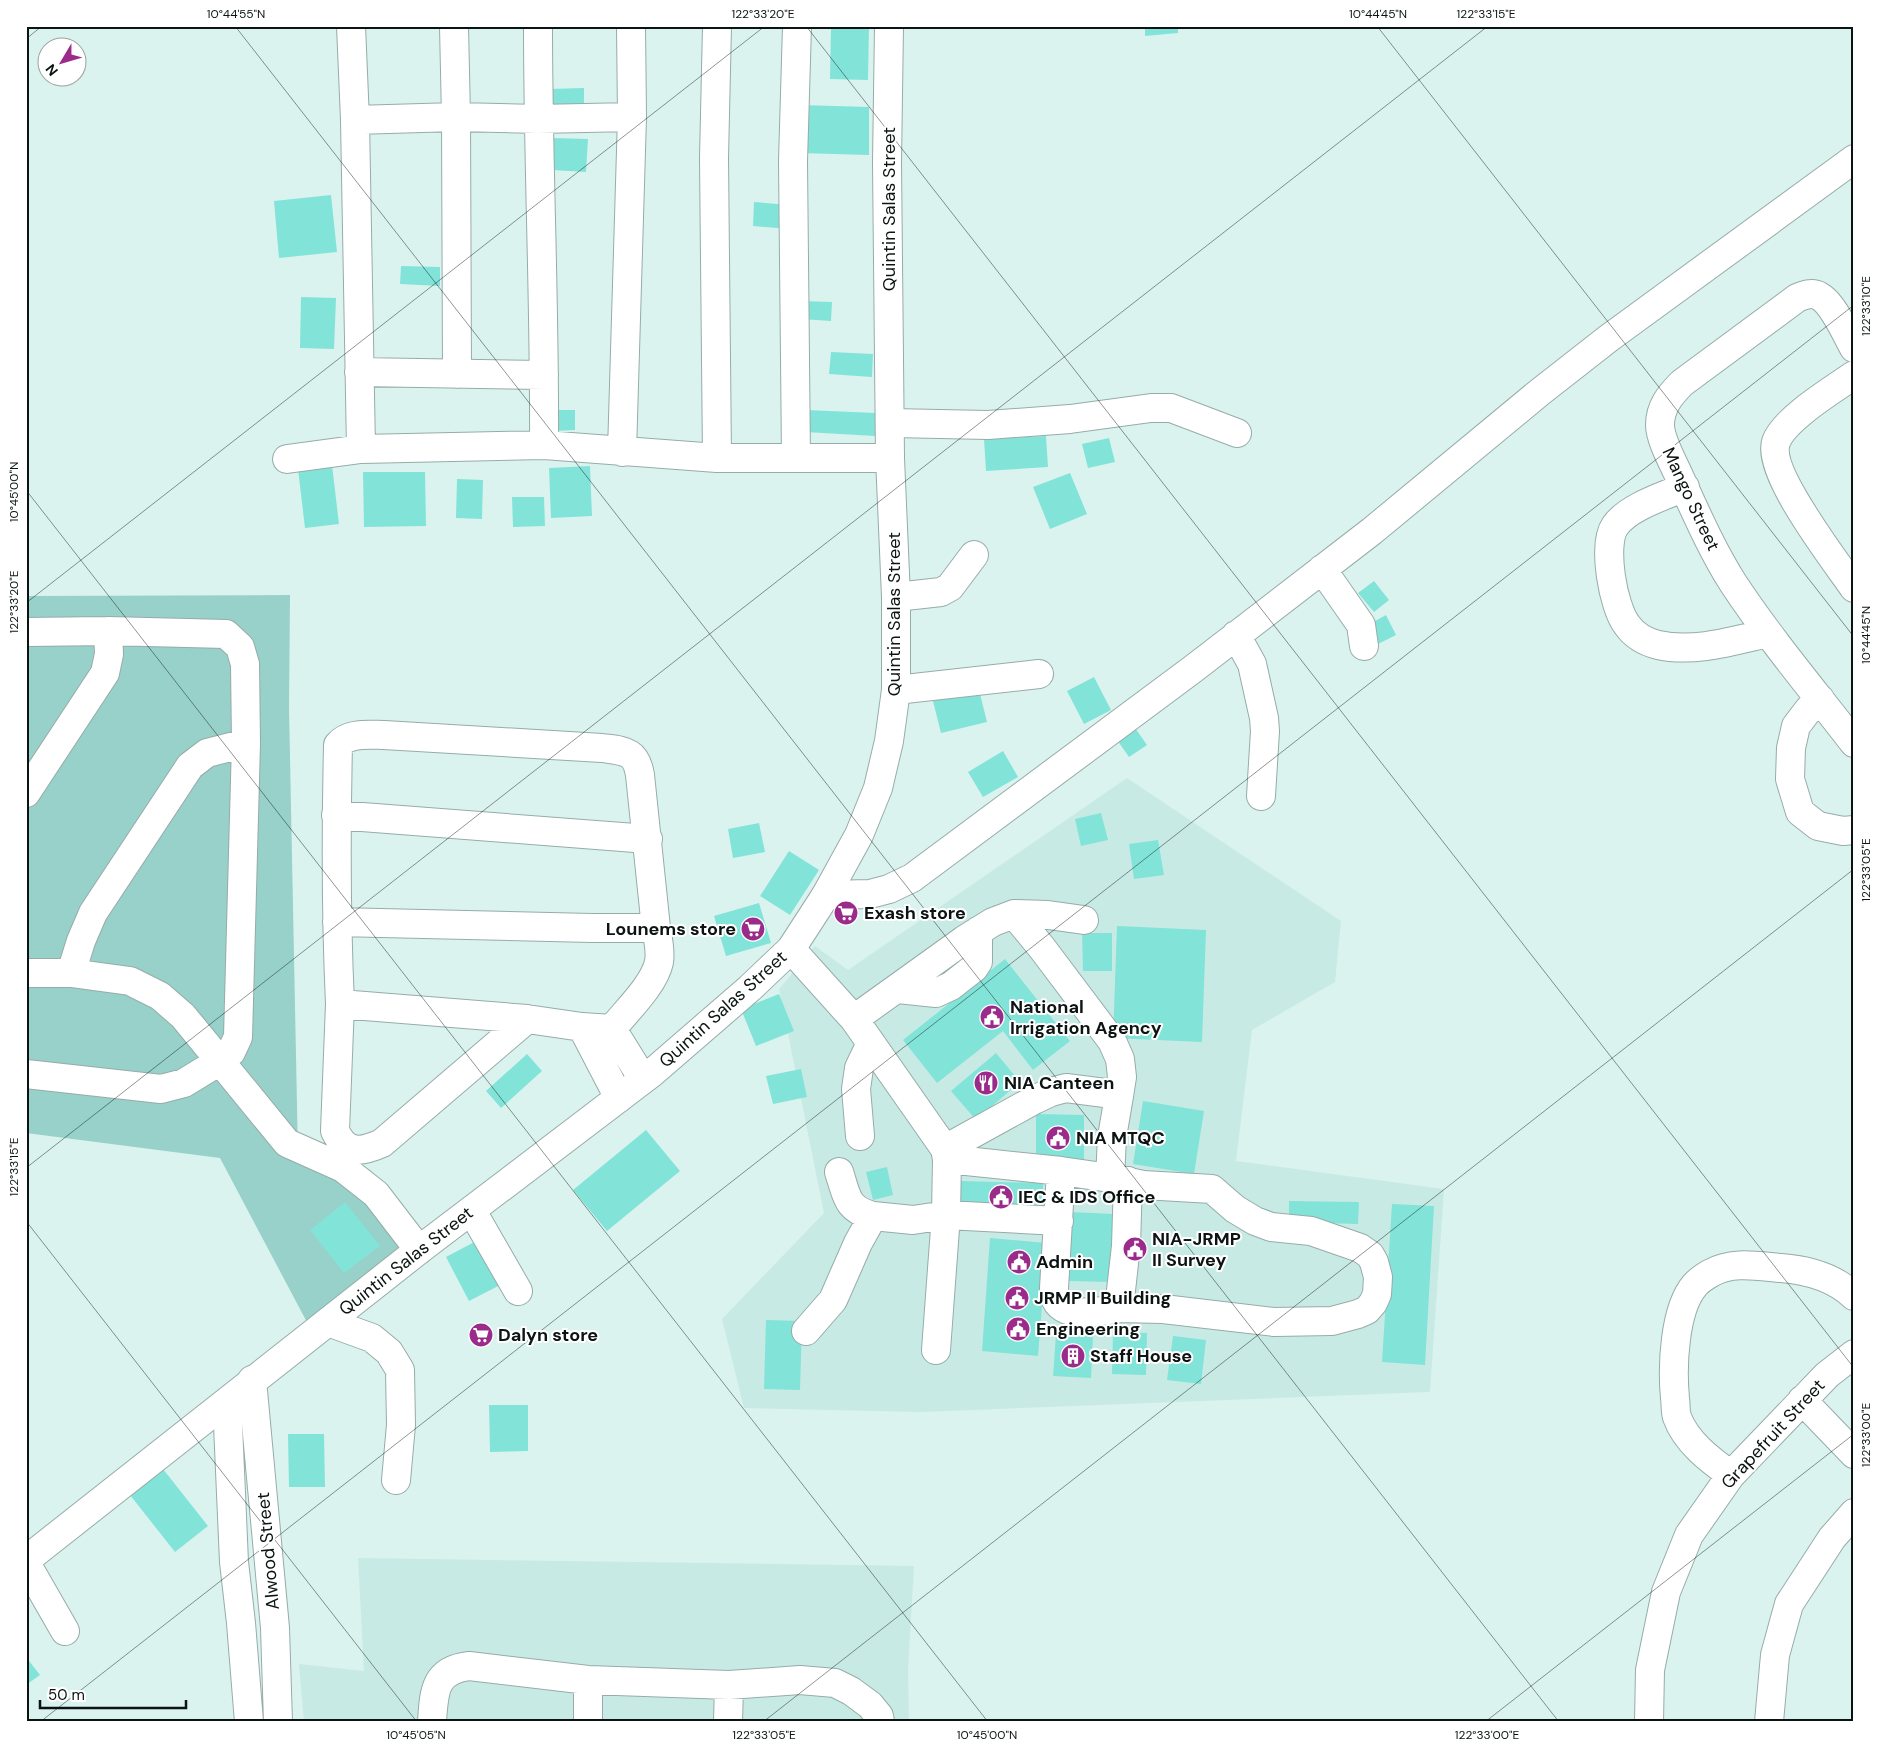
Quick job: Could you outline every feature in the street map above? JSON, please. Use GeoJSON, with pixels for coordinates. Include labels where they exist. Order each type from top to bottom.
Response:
{"type":"FeatureCollection","features":[{"type":"Feature","properties":{"kind":"street"},"geometry":{"type":"LineString","coordinates":[[351,26],[355,120],[361,449]]}},
{"type":"Feature","properties":{"kind":"street"},"geometry":{"type":"LineString","coordinates":[[454,26],[457,374]]}},
{"type":"Feature","properties":{"kind":"street"},"geometry":{"type":"LineString","coordinates":[[538,26],[544,445]]}},
{"type":"Feature","properties":{"kind":"street"},"geometry":{"type":"LineString","coordinates":[[622,452],[632,118],[631,26]]}},
{"type":"Feature","properties":{"kind":"street"},"geometry":{"type":"LineString","coordinates":[[717,26],[714,158],[717,458]]}},
{"type":"Feature","properties":{"kind":"street"},"geometry":{"type":"LineString","coordinates":[[796,458],[793,161],[798,26]]}},
{"type":"Feature","properties":{"kind":"street","name":"Quintin Salas Street"},"geometry":{"type":"LineString","coordinates":[[26,1561],[227,1402],[252,1380],[643,1079],[750,988],[791,949],[826,895],[860,835],[878,788],[889,741],[896,690],[896,597],[890,458],[887,162],[889,26]]}},
{"type":"Feature","properties":{"kind":"street"},"geometry":{"type":"LineString","coordinates":[[355,120],[456,117],[538,119],[632,118]]}},
{"type":"Feature","properties":{"kind":"street"},"geometry":{"type":"LineString","coordinates":[[826,895],[870,894],[889,889],[912,878],[1193,670],[1372,531],[1532,398],[1609,338],[1854,159]]}},
{"type":"Feature","properties":{"kind":"street","name":"Mango Street"},"geometry":{"type":"LineString","coordinates":[[1854,348],[1827,302],[1818,295],[1808,294],[1797,298],[1682,383],[1669,397],[1662,410],[1660,426],[1684,487],[1707,537],[1732,581],[1792,666],[1854,743]]}},
{"type":"Feature","properties":{"kind":"street"},"geometry":{"type":"LineString","coordinates":[[359,372],[544,375]]}},
{"type":"Feature","properties":{"kind":"street"},"geometry":{"type":"LineString","coordinates":[[1854,375],[1800,414],[1786,427],[1776,443],[1777,462],[1785,483],[1799,509],[1854,588]]}},
{"type":"Feature","properties":{"kind":"street"},"geometry":{"type":"LineString","coordinates":[[891,423],[988,425],[1070,419],[1151,408],[1171,408],[1237,433]]}},
{"type":"Feature","properties":{"kind":"street"},"geometry":{"type":"LineString","coordinates":[[287,459],[361,449],[544,445],[717,458],[890,458]]}},
{"type":"Feature","properties":{"kind":"street"},"geometry":{"type":"LineString","coordinates":[[1684,487],[1634,510],[1614,526],[1610,537],[1609,555],[1619,610],[1627,625],[1640,638],[1658,645],[1686,647],[1720,644],[1768,633]]}},
{"type":"Feature","properties":{"kind":"street"},"geometry":{"type":"LineString","coordinates":[[896,597],[940,592],[950,587],[974,555]]}},
{"type":"Feature","properties":{"kind":"street"},"geometry":{"type":"LineString","coordinates":[[1322,569],[1361,625],[1364,646]]}},
{"type":"Feature","properties":{"kind":"street"},"geometry":{"type":"LineString","coordinates":[[26,793],[105,673],[109,654],[108,631]]}},
{"type":"Feature","properties":{"kind":"street"},"geometry":{"type":"LineString","coordinates":[[26,632],[108,631],[226,634],[240,647],[245,664],[246,743],[238,1037],[231,1052],[220,1061],[184,1082],[161,1089],[26,1074]]}},
{"type":"Feature","properties":{"kind":"street"},"geometry":{"type":"LineString","coordinates":[[1236,635],[1252,664],[1264,718],[1266,731],[1261,796]]}},
{"type":"Feature","properties":{"kind":"street"},"geometry":{"type":"LineString","coordinates":[[896,690],[1039,674]]}},
{"type":"Feature","properties":{"kind":"street"},"geometry":{"type":"LineString","coordinates":[[1820,699],[1809,709],[1796,726],[1791,748],[1790,779],[1800,812],[1818,826],[1843,831],[1854,830]]}},
{"type":"Feature","properties":{"kind":"street"},"geometry":{"type":"LineString","coordinates":[[527,1019],[382,1143],[372,1148],[361,1150],[350,1149],[340,1141],[335,1131],[340,1004],[336,815],[338,745],[342,740],[350,737],[384,735],[602,748],[627,752],[635,759],[640,775],[648,839],[659,962],[652,979],[612,1029]]}},
{"type":"Feature","properties":{"kind":"street"},"geometry":{"type":"LineString","coordinates":[[71,973],[81,941],[93,913],[190,766],[207,753],[246,743]]}},
{"type":"Feature","properties":{"kind":"street"},"geometry":{"type":"LineString","coordinates":[[336,815],[648,839]]}},
{"type":"Feature","properties":{"kind":"street"},"geometry":{"type":"LineString","coordinates":[[854,1019],[978,930],[993,922],[1014,914],[1048,915],[1084,920]]}},
{"type":"Feature","properties":{"kind":"street"},"geometry":{"type":"LineString","coordinates":[[1014,914],[1112,1041],[1120,1059],[1122,1077],[1112,1137],[1119,1179],[1126,1246],[1119,1308]]}},
{"type":"Feature","properties":{"kind":"street"},"geometry":{"type":"LineString","coordinates":[[337,922],[656,928]]}},
{"type":"Feature","properties":{"kind":"street"},"geometry":{"type":"LineString","coordinates":[[791,949],[854,1019],[946,1154],[946,1216],[936,1350]]}},
{"type":"Feature","properties":{"kind":"street"},"geometry":{"type":"LineString","coordinates":[[26,973],[71,973],[130,981],[160,996],[183,1016],[287,1143],[343,1168],[376,1194],[419,1250]]}},
{"type":"Feature","properties":{"kind":"street"},"geometry":{"type":"LineString","coordinates":[[340,1004],[527,1019],[582,1027],[612,1029]]}},
{"type":"Feature","properties":{"kind":"street"},"geometry":{"type":"LineString","coordinates":[[582,1027],[618,1098]]}},
{"type":"Feature","properties":{"kind":"street"},"geometry":{"type":"LineString","coordinates":[[612,1029],[643,1079]]}},
{"type":"Feature","properties":{"kind":"street"},"geometry":{"type":"LineString","coordinates":[[860,1136],[856,1089],[859,1068],[871,1043]]}},
{"type":"Feature","properties":{"kind":"street"},"geometry":{"type":"LineString","coordinates":[[946,1154],[1026,1104],[1052,1092],[1066,1088],[1119,1096]]}},
{"type":"Feature","properties":{"kind":"street"},"geometry":{"type":"LineString","coordinates":[[946,1154],[1119,1179],[1143,1185],[1212,1189],[1235,1210],[1255,1221],[1271,1227],[1310,1231],[1360,1248],[1370,1255],[1378,1277],[1377,1294],[1374,1303],[1367,1310],[1358,1314],[1332,1321],[1274,1322],[1163,1309],[1119,1308],[1091,1313],[1073,1312],[1059,1305],[1053,1294],[1061,1171]]}},
{"type":"Feature","properties":{"kind":"street"},"geometry":{"type":"LineString","coordinates":[[839,1172],[851,1205],[862,1213],[873,1216],[913,1220],[946,1216],[1059,1221]]}},
{"type":"Feature","properties":{"kind":"street"},"geometry":{"type":"LineString","coordinates":[[472,1211],[518,1291]]}},
{"type":"Feature","properties":{"kind":"street"},"geometry":{"type":"LineString","coordinates":[[806,1332],[833,1300],[858,1243],[873,1216]]}},
{"type":"Feature","properties":{"kind":"street"},"geometry":{"type":"LineString","coordinates":[[1730,1475],[1712,1461],[1690,1439],[1677,1416],[1674,1384],[1674,1346],[1687,1298],[1696,1284],[1712,1273],[1733,1265],[1763,1266],[1791,1269],[1831,1279],[1854,1296]]}},
{"type":"Feature","properties":{"kind":"street"},"geometry":{"type":"LineString","coordinates":[[328,1322],[372,1338],[389,1352],[400,1370],[400,1426],[396,1480]]}},
{"type":"Feature","properties":{"kind":"street","name":"Grapefruit Street"},"geometry":{"type":"LineString","coordinates":[[1649,1722],[1650,1670],[1666,1592],[1689,1535],[1730,1475],[1827,1375],[1854,1354]]}},
{"type":"Feature","properties":{"kind":"street","name":"Alwood Street"},"geometry":{"type":"LineString","coordinates":[[252,1380],[275,1628],[278,1722]]}},
{"type":"Feature","properties":{"kind":"street"},"geometry":{"type":"LineString","coordinates":[[1802,1400],[1854,1454]]}},
{"type":"Feature","properties":{"kind":"street","name":"Alwood Street"},"geometry":{"type":"LineString","coordinates":[[227,1402],[234,1562],[249,1722]]}},
{"type":"Feature","properties":{"kind":"street"},"geometry":{"type":"LineString","coordinates":[[1769,1722],[1775,1655],[1789,1604],[1832,1538],[1854,1513]]}},
{"type":"Feature","properties":{"kind":"street"},"geometry":{"type":"LineString","coordinates":[[234,1562],[269,1560]]}},
{"type":"Feature","properties":{"kind":"street"},"geometry":{"type":"LineString","coordinates":[[26,1561],[64,1631]]}},
{"type":"Feature","properties":{"kind":"street"},"geometry":{"type":"LineString","coordinates":[[432,1722],[435,1693],[439,1682],[445,1674],[456,1668],[469,1666],[588,1680],[729,1685],[800,1680],[835,1683],[851,1691],[875,1713]]}},
{"type":"Feature","properties":{"kind":"street"},"geometry":{"type":"LineString","coordinates":[[588,1680],[588,1722]]}},
{"type":"Feature","properties":{"kind":"street"},"geometry":{"type":"LineString","coordinates":[[728,1722],[729,1685]]}},
{"type":"Feature","properties":{"kind":"shaded area"},"geometry":{"type":"Polygon","coordinates":[[[290,595],[289,708],[298,1155],[333,1153],[370,1170],[420,1236],[309,1326],[220,1158],[26,1133],[26,596],[290,595]]]}},
{"type":"Feature","properties":{"kind":"shaded area"},"geometry":{"type":"Polygon","coordinates":[[[1127,778],[1341,921],[1335,982],[1252,1030],[1236,1161],[1444,1189],[1430,1392],[920,1412],[744,1408],[722,1319],[824,1213],[779,989],[815,946],[848,970],[1127,778]]]}},
{"type":"Feature","properties":{"kind":"shaded area"},"geometry":{"type":"Polygon","coordinates":[[[358,1558],[914,1566],[908,1670],[909,1722],[304,1722],[299,1664],[364,1671],[358,1558]]]}},
{"type":"Feature","properties":{"kind":"building"},"geometry":{"type":"Polygon","coordinates":[[[831,26],[869,26],[868,80],[830,79],[831,26]]]}},
{"type":"Feature","properties":{"kind":"building"},"geometry":{"type":"Polygon","coordinates":[[[1145,26],[1178,26],[1178,33],[1145,36],[1145,26]]]}},
{"type":"Feature","properties":{"kind":"building"},"geometry":{"type":"Polygon","coordinates":[[[584,88],[584,104],[549,105],[549,89],[584,88]]]}},
{"type":"Feature","properties":{"kind":"building"},"geometry":{"type":"Polygon","coordinates":[[[800,105],[869,107],[869,155],[799,153],[800,105]]]}},
{"type":"Feature","properties":{"kind":"building"},"geometry":{"type":"Polygon","coordinates":[[[553,138],[588,139],[586,172],[552,170],[553,138]]]}},
{"type":"Feature","properties":{"kind":"building"},"geometry":{"type":"Polygon","coordinates":[[[331,195],[337,252],[279,258],[274,201],[331,195]]]}},
{"type":"Feature","properties":{"kind":"building"},"geometry":{"type":"Polygon","coordinates":[[[754,202],[790,205],[789,229],[753,226],[754,202]]]}},
{"type":"Feature","properties":{"kind":"building"},"geometry":{"type":"Polygon","coordinates":[[[401,266],[440,267],[440,286],[400,284],[401,266]]]}},
{"type":"Feature","properties":{"kind":"building"},"geometry":{"type":"Polygon","coordinates":[[[301,297],[336,298],[334,349],[300,348],[301,297]]]}},
{"type":"Feature","properties":{"kind":"building"},"geometry":{"type":"Polygon","coordinates":[[[802,301],[832,302],[831,321],[801,319],[802,301]]]}},
{"type":"Feature","properties":{"kind":"building"},"geometry":{"type":"Polygon","coordinates":[[[831,352],[873,354],[872,377],[829,374],[831,352]]]}},
{"type":"Feature","properties":{"kind":"building"},"geometry":{"type":"Polygon","coordinates":[[[554,410],[575,410],[575,430],[554,431],[554,410]]]}},
{"type":"Feature","properties":{"kind":"building"},"geometry":{"type":"Polygon","coordinates":[[[806,410],[876,413],[875,436],[805,432],[806,410]]]}},
{"type":"Feature","properties":{"kind":"building"},"geometry":{"type":"Polygon","coordinates":[[[1046,436],[1048,467],[986,471],[984,439],[1046,436]]]}},
{"type":"Feature","properties":{"kind":"building"},"geometry":{"type":"Polygon","coordinates":[[[1109,438],[1115,462],[1088,468],[1082,444],[1109,438]]]}},
{"type":"Feature","properties":{"kind":"building"},"geometry":{"type":"Polygon","coordinates":[[[332,465],[339,524],[305,528],[298,469],[332,465]]]}},
{"type":"Feature","properties":{"kind":"building"},"geometry":{"type":"Polygon","coordinates":[[[590,466],[592,516],[551,518],[549,468],[590,466]]]}},
{"type":"Feature","properties":{"kind":"building"},"geometry":{"type":"Polygon","coordinates":[[[363,472],[425,472],[426,526],[364,527],[363,472]]]}},
{"type":"Feature","properties":{"kind":"building"},"geometry":{"type":"Polygon","coordinates":[[[1070,473],[1087,514],[1050,529],[1033,487],[1070,473]]]}},
{"type":"Feature","properties":{"kind":"building"},"geometry":{"type":"Polygon","coordinates":[[[457,479],[483,480],[482,519],[456,518],[457,479]]]}},
{"type":"Feature","properties":{"kind":"building"},"geometry":{"type":"Polygon","coordinates":[[[512,497],[544,497],[545,526],[513,527],[512,497]]]}},
{"type":"Feature","properties":{"kind":"building"},"geometry":{"type":"Polygon","coordinates":[[[1374,581],[1389,600],[1374,612],[1358,593],[1374,581]]]}},
{"type":"Feature","properties":{"kind":"building"},"geometry":{"type":"Polygon","coordinates":[[[1386,615],[1396,635],[1376,645],[1366,626],[1386,615]]]}},
{"type":"Feature","properties":{"kind":"building"},"geometry":{"type":"Polygon","coordinates":[[[1094,677],[1111,710],[1084,724],[1067,691],[1094,677]]]}},
{"type":"Feature","properties":{"kind":"building"},"geometry":{"type":"Polygon","coordinates":[[[979,690],[987,722],[941,733],[933,701],[979,690]]]}},
{"type":"Feature","properties":{"kind":"building"},"geometry":{"type":"Polygon","coordinates":[[[1133,725],[1147,745],[1129,757],[1115,737],[1133,725]]]}},
{"type":"Feature","properties":{"kind":"building"},"geometry":{"type":"Polygon","coordinates":[[[1003,751],[1018,777],[983,797],[968,772],[1003,751]]]}},
{"type":"Feature","properties":{"kind":"building"},"geometry":{"type":"Polygon","coordinates":[[[1101,813],[1108,840],[1081,846],[1075,819],[1101,813]]]}},
{"type":"Feature","properties":{"kind":"building"},"geometry":{"type":"Polygon","coordinates":[[[759,823],[765,852],[733,858],[728,829],[759,823]]]}},
{"type":"Feature","properties":{"kind":"building"},"geometry":{"type":"Polygon","coordinates":[[[1158,840],[1164,875],[1134,879],[1129,844],[1158,840]]]}},
{"type":"Feature","properties":{"kind":"building"},"geometry":{"type":"Polygon","coordinates":[[[789,851],[819,870],[790,915],[760,896],[789,851]]]}},
{"type":"Feature","properties":{"kind":"building"},"geometry":{"type":"Polygon","coordinates":[[[759,903],[771,943],[726,956],[714,916],[759,903]]]}},
{"type":"Feature","properties":{"kind":"building"},"geometry":{"type":"Polygon","coordinates":[[[1117,926],[1206,930],[1202,1042],[1113,1038],[1117,926]]]}},
{"type":"Feature","properties":{"kind":"building"},"geometry":{"type":"Polygon","coordinates":[[[1082,933],[1112,933],[1112,971],[1083,971],[1082,933]]]}},
{"type":"Feature","properties":{"kind":"building","name":"National Irrigation Agency"},"geometry":{"type":"Polygon","coordinates":[[[1005,959],[1070,1041],[1033,1070],[1003,1031],[937,1083],[903,1040],[1005,959]]]}},
{"type":"Feature","properties":{"kind":"building"},"geometry":{"type":"Polygon","coordinates":[[[779,994],[794,1031],[756,1046],[741,1009],[779,994]]]}},
{"type":"Feature","properties":{"kind":"building"},"geometry":{"type":"Polygon","coordinates":[[[996,1053],[1020,1082],[976,1120],[951,1091],[996,1053]]]}},
{"type":"Feature","properties":{"kind":"building"},"geometry":{"type":"Polygon","coordinates":[[[527,1054],[542,1071],[501,1108],[486,1091],[527,1054]]]}},
{"type":"Feature","properties":{"kind":"building"},"geometry":{"type":"Polygon","coordinates":[[[801,1069],[807,1097],[773,1104],[766,1076],[801,1069]]]}},
{"type":"Feature","properties":{"kind":"building"},"geometry":{"type":"Polygon","coordinates":[[[1143,1101],[1204,1111],[1194,1174],[1133,1164],[1143,1101]]]}},
{"type":"Feature","properties":{"kind":"building"},"geometry":{"type":"Polygon","coordinates":[[[1036,1114],[1084,1115],[1084,1159],[1036,1159],[1036,1114]]]}},
{"type":"Feature","properties":{"kind":"building"},"geometry":{"type":"Polygon","coordinates":[[[646,1130],[680,1171],[607,1231],[573,1190],[646,1130]]]}},
{"type":"Feature","properties":{"kind":"building"},"geometry":{"type":"Polygon","coordinates":[[[887,1167],[893,1195],[873,1200],[866,1172],[887,1167]]]}},
{"type":"Feature","properties":{"kind":"building"},"geometry":{"type":"Polygon","coordinates":[[[961,1181],[1043,1183],[1043,1214],[960,1211],[961,1181]]]}},
{"type":"Feature","properties":{"kind":"building"},"geometry":{"type":"Polygon","coordinates":[[[1289,1201],[1359,1202],[1358,1224],[1289,1222],[1289,1201]]]}},
{"type":"Feature","properties":{"kind":"building"},"geometry":{"type":"Polygon","coordinates":[[[345,1202],[380,1246],[344,1273],[310,1230],[345,1202]]]}},
{"type":"Feature","properties":{"kind":"building"},"geometry":{"type":"Polygon","coordinates":[[[1392,1204],[1434,1206],[1425,1365],[1382,1362],[1392,1204]]]}},
{"type":"Feature","properties":{"kind":"building"},"geometry":{"type":"Polygon","coordinates":[[[1071,1212],[1114,1214],[1112,1282],[1069,1281],[1071,1212]]]}},
{"type":"Feature","properties":{"kind":"building"},"geometry":{"type":"Polygon","coordinates":[[[482,1238],[506,1282],[469,1301],[446,1257],[482,1238]]]}},
{"type":"Feature","properties":{"kind":"building"},"geometry":{"type":"Polygon","coordinates":[[[990,1238],[1047,1243],[1038,1356],[982,1351],[990,1238]]]}},
{"type":"Feature","properties":{"kind":"building"},"geometry":{"type":"Polygon","coordinates":[[[766,1320],[802,1321],[800,1390],[764,1389],[766,1320]]]}},
{"type":"Feature","properties":{"kind":"building","name":"Staff House"},"geometry":{"type":"Polygon","coordinates":[[[1113,1332],[1147,1333],[1146,1375],[1112,1374],[1113,1332]]]}},
{"type":"Feature","properties":{"kind":"building","name":"Staff House"},"geometry":{"type":"Polygon","coordinates":[[[1056,1334],[1093,1336],[1091,1378],[1053,1376],[1056,1334]]]}},
{"type":"Feature","properties":{"kind":"building","name":"Staff House"},"geometry":{"type":"Polygon","coordinates":[[[1173,1336],[1206,1340],[1201,1384],[1167,1380],[1173,1336]]]}},
{"type":"Feature","properties":{"kind":"building"},"geometry":{"type":"Polygon","coordinates":[[[489,1405],[528,1405],[528,1451],[490,1452],[489,1405]]]}},
{"type":"Feature","properties":{"kind":"building"},"geometry":{"type":"Polygon","coordinates":[[[288,1434],[324,1434],[325,1487],[289,1487],[288,1434]]]}},
{"type":"Feature","properties":{"kind":"building"},"geometry":{"type":"Polygon","coordinates":[[[163,1469],[208,1526],[175,1552],[130,1495],[163,1469]]]}},
{"type":"Feature","properties":{"kind":"building"},"geometry":{"type":"Polygon","coordinates":[[[26,1657],[40,1675],[26,1685],[26,1657]]]}},
{"type":"Feature","properties":{"kind":"place","name":"Exash store"},"geometry":{"type":"Point","coordinates":[846,913]}},
{"type":"Feature","properties":{"kind":"place","name":"Lounems store"},"geometry":{"type":"Point","coordinates":[753,929]}},
{"type":"Feature","properties":{"kind":"place","name":"National Irrigation Agency"},"geometry":{"type":"Point","coordinates":[992,1017]}},
{"type":"Feature","properties":{"kind":"place","name":"NIA Canteen"},"geometry":{"type":"Point","coordinates":[986,1083]}},
{"type":"Feature","properties":{"kind":"place","name":"NIA MTQC"},"geometry":{"type":"Point","coordinates":[1058,1138]}},
{"type":"Feature","properties":{"kind":"place","name":"IEC & IDS Office"},"geometry":{"type":"Point","coordinates":[1001,1197]}},
{"type":"Feature","properties":{"kind":"place","name":"NIA-JRMP II Survey"},"geometry":{"type":"Point","coordinates":[1135,1249]}},
{"type":"Feature","properties":{"kind":"place","name":"Admin"},"geometry":{"type":"Point","coordinates":[1019,1262]}},
{"type":"Feature","properties":{"kind":"place","name":"JRMP II Building"},"geometry":{"type":"Point","coordinates":[1017,1298]}},
{"type":"Feature","properties":{"kind":"place","name":"Engineering"},"geometry":{"type":"Point","coordinates":[1018,1329]}},
{"type":"Feature","properties":{"kind":"place","name":"Dalyn store"},"geometry":{"type":"Point","coordinates":[481,1335]}},
{"type":"Feature","properties":{"kind":"place","name":"Staff House"},"geometry":{"type":"Point","coordinates":[1073,1356]}}]}
